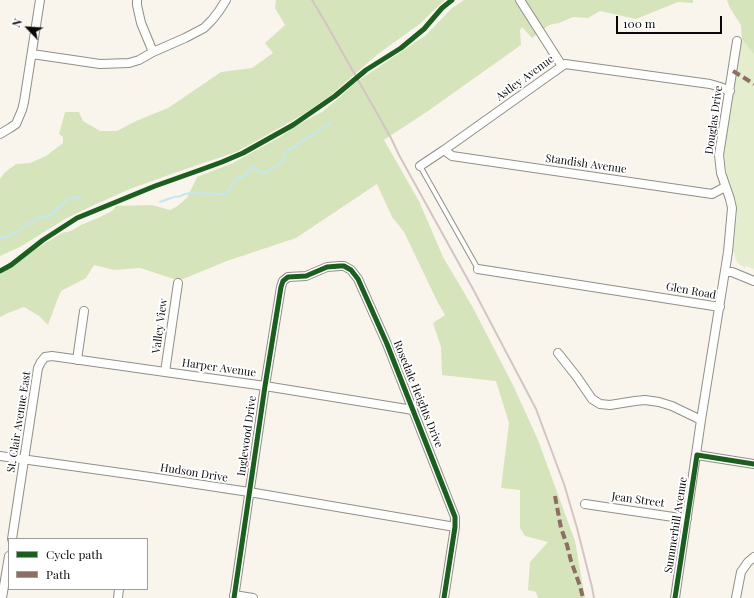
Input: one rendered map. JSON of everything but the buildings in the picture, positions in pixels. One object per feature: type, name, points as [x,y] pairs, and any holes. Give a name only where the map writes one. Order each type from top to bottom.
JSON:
[{"type":"street","points":[[0,134],[16,124],[22,110],[40,0]]},
{"type":"street","points":[[137,0],[140,23],[153,52]]},
{"type":"street","points":[[32,54],[100,64],[129,63],[139,60],[204,28],[216,16],[226,0]]},
{"type":"street","points":[[520,0],[562,66]]},
{"type":"street","name":"Douglas Drive","points":[[720,307],[726,272],[732,203],[721,173],[719,155],[737,41]]},
{"type":"street","name":"Astley Avenue","points":[[420,166],[565,64],[710,84],[730,91]]},
{"type":"street","name":"Standish Avenue","points":[[444,150],[452,156],[712,194],[725,187]]},
{"type":"street","name":"Rosedale Heights Drive","points":[[285,278],[290,276],[306,276],[321,269],[333,266],[344,266],[351,270],[358,279],[388,344],[451,505],[455,528],[444,598]]},
{"type":"street","name":"Glen Road","points":[[478,269],[720,307],[701,420],[697,455]]},
{"type":"street","points":[[726,272],[732,272],[754,281]]},
{"type":"street","name":"Inglewood Drive","points":[[234,597],[265,386],[281,287],[285,278]]},
{"type":"street","name":"Valley View","points":[[165,372],[178,283]]},
{"type":"street","points":[[77,360],[84,311]]},
{"type":"street","points":[[558,353],[592,398],[600,404],[610,405],[635,400],[659,402],[672,406],[701,420]]},
{"type":"street","name":"Harper Avenue","points":[[44,357],[52,356],[265,386],[413,410]]},
{"type":"street","name":"St. Clair Avenue East","points":[[12,538],[38,368],[44,357]]},
{"type":"street","points":[[697,455],[754,464]]},
{"type":"street","name":"Summerhill Avenue","points":[[675,598],[697,455]]},
{"type":"street","name":"Hudson Drive","points":[[0,456],[249,492],[455,528]]},
{"type":"street","name":"Jean Street","points":[[585,504],[687,519]]},
{"type":"street","points":[[736,598],[741,572],[744,566],[754,557]]},
{"type":"street","points":[[2,598],[8,562]]},
{"type":"street","points":[[234,597],[253,598]]},
{"type":"lane","points":[[420,166],[478,269]]},
{"type":"green space","points":[[276,0],[445,0],[421,23],[378,54],[331,95],[302,115],[236,152],[130,189],[94,205],[65,219],[20,247],[0,256],[0,179],[4,173],[16,164],[30,163],[46,156],[63,143],[63,137],[59,134],[65,112],[79,112],[83,121],[100,131],[117,131],[136,121],[168,108],[221,72],[252,68],[273,53],[265,43],[285,25],[275,8]]},
{"type":"green space","points":[[464,0],[693,0],[693,3],[678,2],[636,19],[600,11],[588,18],[573,17],[559,23],[549,25],[532,38],[522,27],[520,30],[521,45],[428,111],[384,140],[419,201],[443,257],[472,306],[513,385],[538,440],[575,541],[585,598],[538,598],[536,592],[528,590],[530,562],[548,542],[525,536],[520,528],[520,490],[501,488],[509,423],[496,381],[442,375],[441,347],[433,323],[445,315],[404,232],[392,217],[377,184],[296,238],[227,261],[183,279],[174,279],[140,268],[114,270],[94,265],[86,278],[61,291],[48,325],[39,316],[24,307],[0,317],[0,275],[36,249],[62,233],[71,231],[112,211],[116,206],[152,205],[170,210],[176,207],[187,198],[197,177],[233,163],[322,112],[355,83],[426,35],[452,8]]},
{"type":"green space","points":[[727,0],[754,0],[754,269],[746,266],[745,268],[739,264],[733,251],[737,216],[736,201],[727,175],[724,153],[742,39],[741,25],[730,8]]},
{"type":"green space","points":[[727,0],[754,0],[754,54],[742,39],[741,25],[730,8]]},
{"type":"green space","points":[[677,291],[712,296],[715,297],[715,301],[677,296]]},
{"type":"waterway","points":[[160,202],[191,193],[223,194],[227,192],[238,178],[244,176],[252,168],[254,167],[260,172],[264,173],[276,167],[282,162],[288,150],[295,147],[332,122]]},
{"type":"waterway","points":[[0,238],[10,236],[38,218],[51,215],[68,199],[77,197],[81,199]]},
{"type":"railway","points":[[312,0],[391,138],[536,409],[564,484],[577,528],[594,598]]},
{"type":"marked path","points":[[733,71],[754,84]]},
{"type":"marked path","points":[[555,496],[561,528],[583,598]]},
{"type":"cycle path","points":[[0,271],[11,265],[43,240],[77,218],[155,186],[243,153],[293,125],[335,96],[366,70],[401,48],[424,29],[442,8],[452,0]]},
{"type":"cycle path","points":[[234,598],[281,287],[283,281],[288,277],[306,276],[327,267],[340,266],[344,266],[351,270],[358,279],[387,344],[455,517],[455,527],[444,598]]},
{"type":"cycle path","points":[[675,598],[697,455],[754,464]]}]
